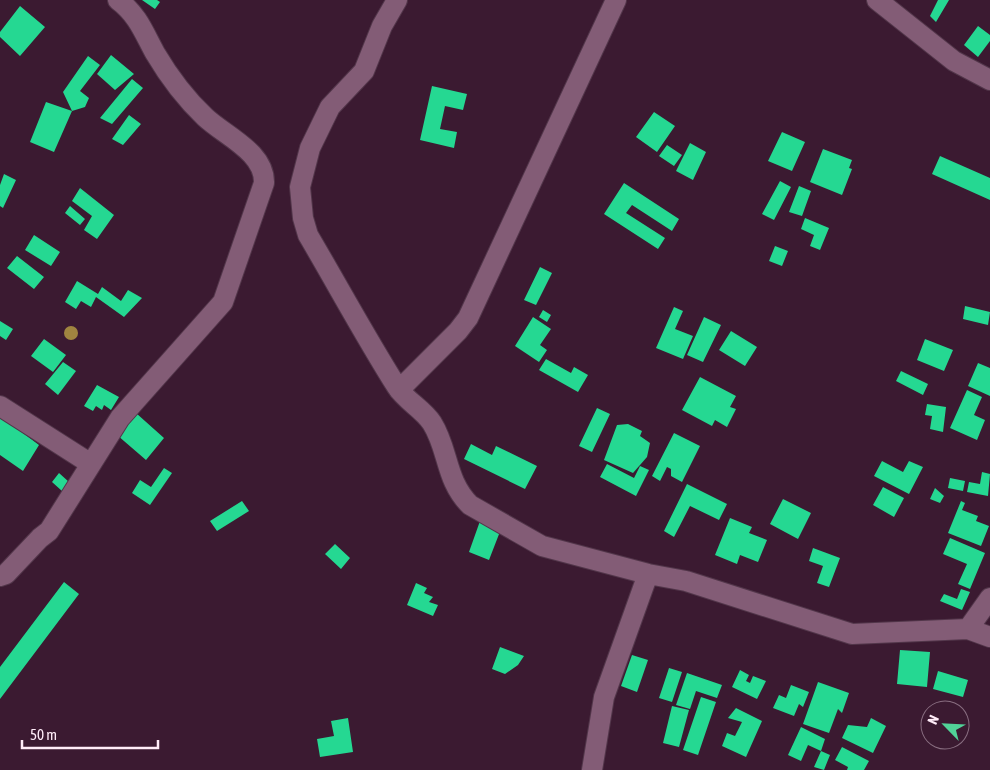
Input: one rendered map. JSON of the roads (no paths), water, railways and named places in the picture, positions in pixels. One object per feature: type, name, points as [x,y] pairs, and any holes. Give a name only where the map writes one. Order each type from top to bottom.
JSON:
[{"type":"street","points":[[0,576],[6,574],[49,531],[120,418],[223,302],[264,183],[264,175],[260,163],[204,116],[158,56],[141,23],[118,0]]},
{"type":"street","points":[[397,0],[382,26],[364,71],[323,118],[308,155],[300,187],[303,218],[308,235],[399,390],[431,420],[438,434],[453,482],[470,505],[542,546],[648,574],[686,581],[858,635],[968,629],[990,637]]},
{"type":"street","points":[[399,390],[458,331],[468,318],[616,0]]},
{"type":"street","points":[[877,0],[954,61],[990,80]]},
{"type":"street","points":[[0,406],[91,464]]},
{"type":"street","points":[[592,770],[604,697],[648,574]]},
{"type":"street","points":[[968,629],[990,598]]}]
